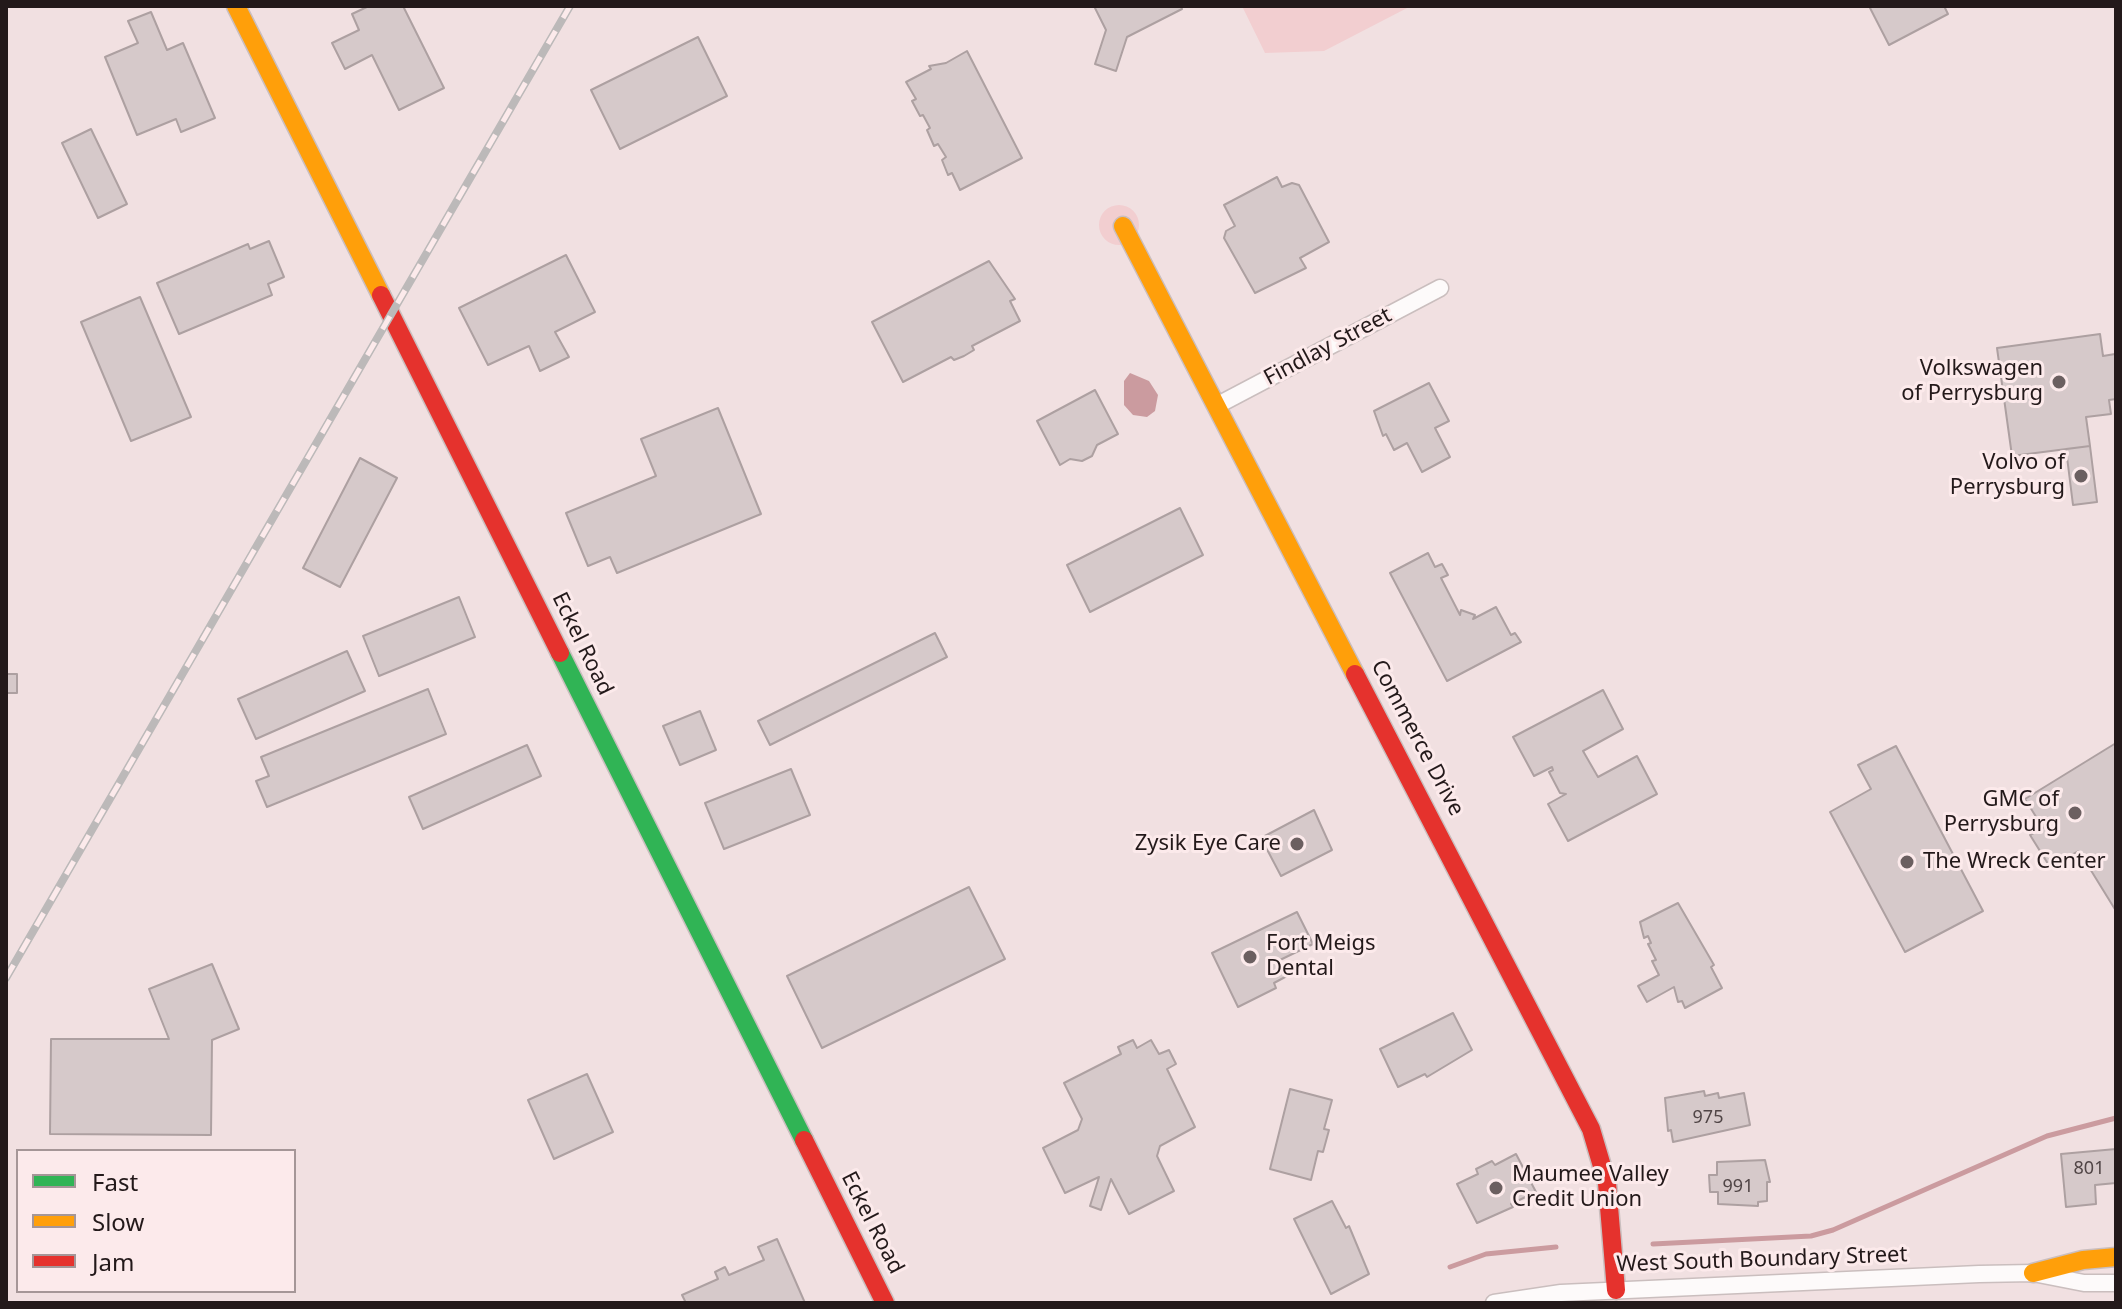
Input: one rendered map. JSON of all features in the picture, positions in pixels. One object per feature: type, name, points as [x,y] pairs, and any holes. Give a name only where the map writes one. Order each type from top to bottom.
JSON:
[{"type":"street","name":"Eckel Road","points":[[236,6],[885,1303]]},
{"type":"street","name":"Commerce Drive","points":[[1123,226],[1591,1129],[1607,1183],[1616,1290]]},
{"type":"street","name":"Findlay Street","points":[[1216,406],[1440,288]]},
{"type":"street","name":"West South Boundary Street","points":[[1494,1303],[1616,1290],[2033,1273],[2083,1260],[2116,1257]]},
{"type":"street","name":"West South Boundary Street","points":[[2033,1273],[2084,1283],[2116,1283]]},
{"type":"shaded area","points":[[1242,6],[1411,6],[1324,51],[1265,53]]},
{"type":"shaded area","points":[[1119,205],[1133,211],[1139,225],[1133,239],[1119,245],[1105,239],[1099,225],[1105,211]]},
{"type":"shaded area","points":[[1130,373],[1149,381],[1158,395],[1155,411],[1147,417],[1133,415],[1124,405],[1124,381]]},
{"type":"building","points":[[369,6],[403,6],[444,88],[399,110],[372,55],[345,69],[332,43],[359,30],[352,14]]},
{"type":"building","points":[[1094,6],[1181,6],[1182,9],[1127,37],[1116,71],[1095,64],[1106,30]]},
{"type":"building","points":[[1869,6],[1944,6],[1948,14],[1889,45]]},
{"type":"building","points":[[151,12],[167,50],[183,43],[215,118],[181,132],[176,119],[137,135],[105,57],[138,43],[128,21]]},
{"type":"building","points":[[698,37],[727,96],[620,149],[591,90]]},
{"type":"building","points":[[967,51],[1022,158],[960,190],[952,173],[948,175],[942,160],[946,157],[938,144],[934,146],[927,130],[930,128],[912,101],[916,99],[906,82],[931,69],[929,66],[946,63]]},
{"type":"building","points":[[91,129],[127,204],[98,218],[62,143]]},
{"type":"building","points":[[1277,177],[1282,187],[1292,183],[1299,185],[1329,242],[1300,258],[1306,268],[1255,293],[1224,238],[1226,231],[1235,226],[1224,205]]},
{"type":"building","points":[[269,241],[284,277],[268,284],[272,295],[179,334],[157,283],[248,244],[250,249]]},
{"type":"building","points":[[566,255],[595,312],[555,332],[569,357],[540,371],[529,346],[488,365],[459,308]]},
{"type":"building","points":[[989,261],[1015,299],[1010,301],[1020,321],[972,346],[974,350],[964,356],[954,360],[951,357],[903,382],[872,322]]},
{"type":"building","points":[[140,297],[191,417],[131,441],[81,322]]},
{"type":"building","name":"Volkswagen of Perrysburg","points":[[2100,334],[2103,356],[2115,354],[2116,399],[2109,400],[2111,414],[2086,417],[2090,446],[2012,456],[1997,348]]},
{"type":"building","points":[[1429,383],[1449,421],[1435,428],[1450,457],[1422,472],[1407,443],[1394,450],[1386,434],[1383,436],[1374,411]]},
{"type":"building","points":[[1095,390],[1118,434],[1097,445],[1092,456],[1082,461],[1070,459],[1060,465],[1037,421]]},
{"type":"building","points":[[718,408],[761,514],[617,573],[610,557],[588,566],[566,513],[656,476],[641,439]]},
{"type":"building","name":"Volvo of Perrysburg","points":[[2090,446],[2097,502],[2073,505],[2066,449]]},
{"type":"building","points":[[360,458],[397,478],[340,587],[303,568]]},
{"type":"building","points":[[1180,508],[1203,555],[1090,612],[1067,565]]},
{"type":"building","points":[[1428,553],[1435,567],[1442,564],[1448,575],[1441,578],[1460,615],[1461,610],[1475,615],[1473,619],[1496,607],[1511,635],[1515,633],[1521,642],[1447,681],[1390,573]]},
{"type":"building","points":[[459,597],[475,637],[379,676],[363,636]]},
{"type":"building","points":[[935,633],[947,657],[770,745],[758,721]]},
{"type":"building","points":[[347,651],[365,691],[256,739],[238,699]]},
{"type":"building","points":[[6,674],[17,674],[17,693],[6,693]]},
{"type":"building","points":[[428,689],[446,734],[267,807],[256,781],[269,776],[261,757]]},
{"type":"building","points":[[1603,690],[1623,729],[1583,751],[1598,777],[1637,756],[1657,794],[1568,841],[1548,804],[1566,794],[1560,793],[1549,772],[1553,770],[1552,767],[1534,776],[1513,737]]},
{"type":"building","points":[[700,711],[716,750],[680,765],[663,726]]},
{"type":"building","name":"GMC of Perrysburg","points":[[2116,743],[2116,911],[2079,851],[2050,867],[2030,835],[2043,828],[2025,799]]},
{"type":"building","points":[[527,745],[541,776],[423,829],[409,797]]},
{"type":"building","name":"The Wreck Center","points":[[1896,746],[1983,911],[1905,952],[1830,812],[1871,789],[1858,765]]},
{"type":"building","points":[[791,769],[810,815],[724,849],[705,803]]},
{"type":"building","name":"Zysik Eye Care","points":[[1314,810],[1332,850],[1281,876],[1261,838]]},
{"type":"building","points":[[969,887],[1005,959],[822,1048],[787,976]]},
{"type":"building","points":[[1678,903],[1714,965],[1711,967],[1722,988],[1685,1008],[1682,1001],[1678,1002],[1674,987],[1647,1002],[1638,986],[1659,975],[1652,961],[1656,960],[1648,944],[1651,943],[1648,936],[1644,938],[1640,922]]},
{"type":"building","name":"Fort Meigs Dental","points":[[1297,912],[1313,944],[1280,960],[1287,976],[1274,983],[1276,988],[1238,1007],[1212,953]]},
{"type":"building","points":[[212,964],[239,1029],[212,1040],[211,1135],[50,1134],[51,1039],[169,1039],[149,989]]},
{"type":"building","points":[[1453,1013],[1472,1050],[1427,1077],[1425,1074],[1398,1087],[1380,1049]]},
{"type":"building","points":[[1133,1040],[1137,1048],[1151,1040],[1159,1054],[1169,1050],[1176,1064],[1167,1069],[1195,1127],[1160,1146],[1157,1156],[1174,1191],[1129,1214],[1111,1179],[1101,1210],[1090,1206],[1099,1177],[1065,1193],[1043,1148],[1078,1130],[1082,1119],[1064,1083],[1121,1054],[1118,1047]]},
{"type":"building","points":[[587,1074],[613,1132],[554,1159],[528,1100]]},
{"type":"building","points":[[1290,1089],[1332,1100],[1324,1129],[1329,1130],[1323,1152],[1318,1151],[1311,1180],[1270,1169]]},
{"type":"building","points":[[1704,1091],[1705,1096],[1718,1093],[1719,1098],[1744,1093],[1750,1125],[1673,1142],[1671,1130],[1668,1131],[1665,1098]]},
{"type":"building","points":[[2116,1149],[2116,1183],[2095,1185],[2096,1204],[2066,1207],[2061,1154]]},
{"type":"building","name":"Maumee Valley Credit Union","points":[[1516,1154],[1536,1192],[1511,1204],[1513,1207],[1477,1223],[1457,1184],[1478,1174],[1476,1169],[1492,1161],[1495,1165]]},
{"type":"building","points":[[1765,1160],[1770,1182],[1767,1182],[1767,1201],[1758,1202],[1758,1206],[1718,1204],[1718,1192],[1710,1192],[1709,1175],[1717,1175],[1717,1162]]},
{"type":"building","points":[[1332,1201],[1346,1228],[1349,1226],[1369,1274],[1331,1294],[1294,1219]]},
{"type":"building","points":[[777,1239],[805,1303],[686,1303],[682,1295],[718,1279],[715,1272],[725,1267],[729,1275],[764,1260],[758,1247]]},
{"type":"waterway","points":[[1653,1244],[1811,1236],[1833,1230],[2047,1136],[2116,1118]]},
{"type":"waterway","points":[[1450,1267],[1486,1254],[1556,1247]]},
{"type":"railway","points":[[6,978],[570,6]]},
{"type":"traffic: fast","points":[[560,653],[804,1140]]},
{"type":"traffic: slow","points":[[236,6],[381,295]]},
{"type":"traffic: slow","points":[[1123,226],[1355,674]]},
{"type":"traffic: slow","points":[[2033,1273],[2083,1260],[2116,1257]]},
{"type":"traffic: jam","points":[[381,295],[560,653]]},
{"type":"traffic: jam","points":[[1355,674],[1591,1129],[1607,1183],[1616,1290]]},
{"type":"traffic: jam","points":[[804,1140],[885,1303]]},
{"type":"place","name":"Volkswagen of Perrysburg","points":[[2059,382]]},
{"type":"place","name":"Volvo of Perrysburg","points":[[2081,476]]},
{"type":"place","name":"GMC of Perrysburg","points":[[2075,813]]},
{"type":"place","name":"Zysik Eye Care","points":[[1297,844]]},
{"type":"place","name":"The Wreck Center","points":[[1907,862]]},
{"type":"place","name":"Fort Meigs Dental","points":[[1250,957]]},
{"type":"place","name":"Maumee Valley Credit Union","points":[[1496,1188]]}]
